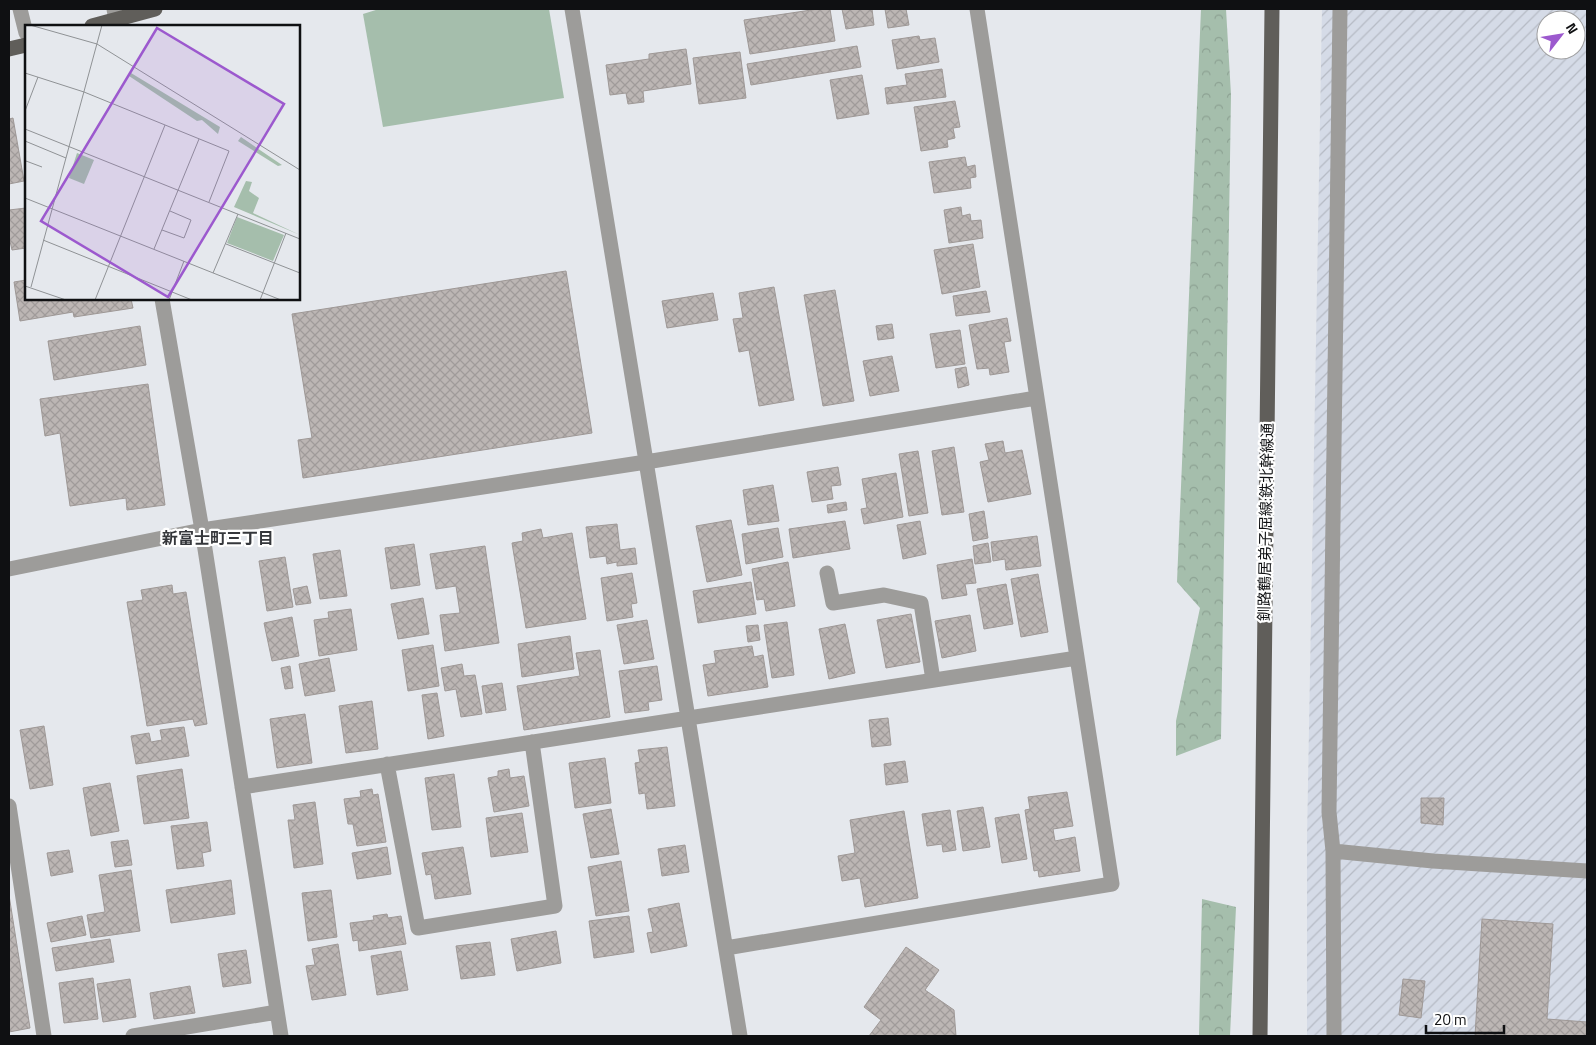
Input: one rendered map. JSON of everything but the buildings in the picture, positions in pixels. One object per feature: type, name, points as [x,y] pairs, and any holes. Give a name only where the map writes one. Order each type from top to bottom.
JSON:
[{"type":"main road","points":[[95,25],[154,9]]},
{"type":"main road","name":"釧路鶴居弟子屈線:鉄北幹線通","points":[[1260,1036],[1272,9]]},
{"type":"main road","points":[[9,49],[25,44]]},
{"type":"street","points":[[20,9],[25,29]]},
{"type":"street","points":[[572,9],[740,1036]]},
{"type":"street","points":[[726,948],[1112,884],[976,9]]},
{"type":"street","points":[[1334,1036],[1333,851],[1328,812],[1340,9]]},
{"type":"street","points":[[162,300],[202,530],[281,1036]]},
{"type":"street","points":[[9,569],[202,530],[646,462],[1036,398]]},
{"type":"street","points":[[827,573],[833,603],[884,595],[921,603],[933,680]]},
{"type":"street","points":[[242,787],[1077,658]]},
{"type":"street","points":[[387,764],[418,928],[555,906],[532,742]]},
{"type":"street","points":[[9,806],[44,1036]]},
{"type":"street","points":[[1333,851],[1433,861],[1587,871]]},
{"type":"street","points":[[133,1036],[277,1012]]},
{"type":"shaded area","points":[[1322,9],[1587,9],[1587,1036],[1307,1036],[1307,839]]},
{"type":"green space","points":[[379,9],[549,9],[564,98],[383,127],[363,14]]},
{"type":"green space","points":[[1201,9],[1226,9],[1231,95],[1221,739],[1176,756],[1176,721],[1200,608],[1177,582]]},
{"type":"green space","points":[[1202,899],[1236,907],[1230,1036],[1199,1036]]},
{"type":"district","name":"新富士町三丁目","points":[[218,538]]}]
